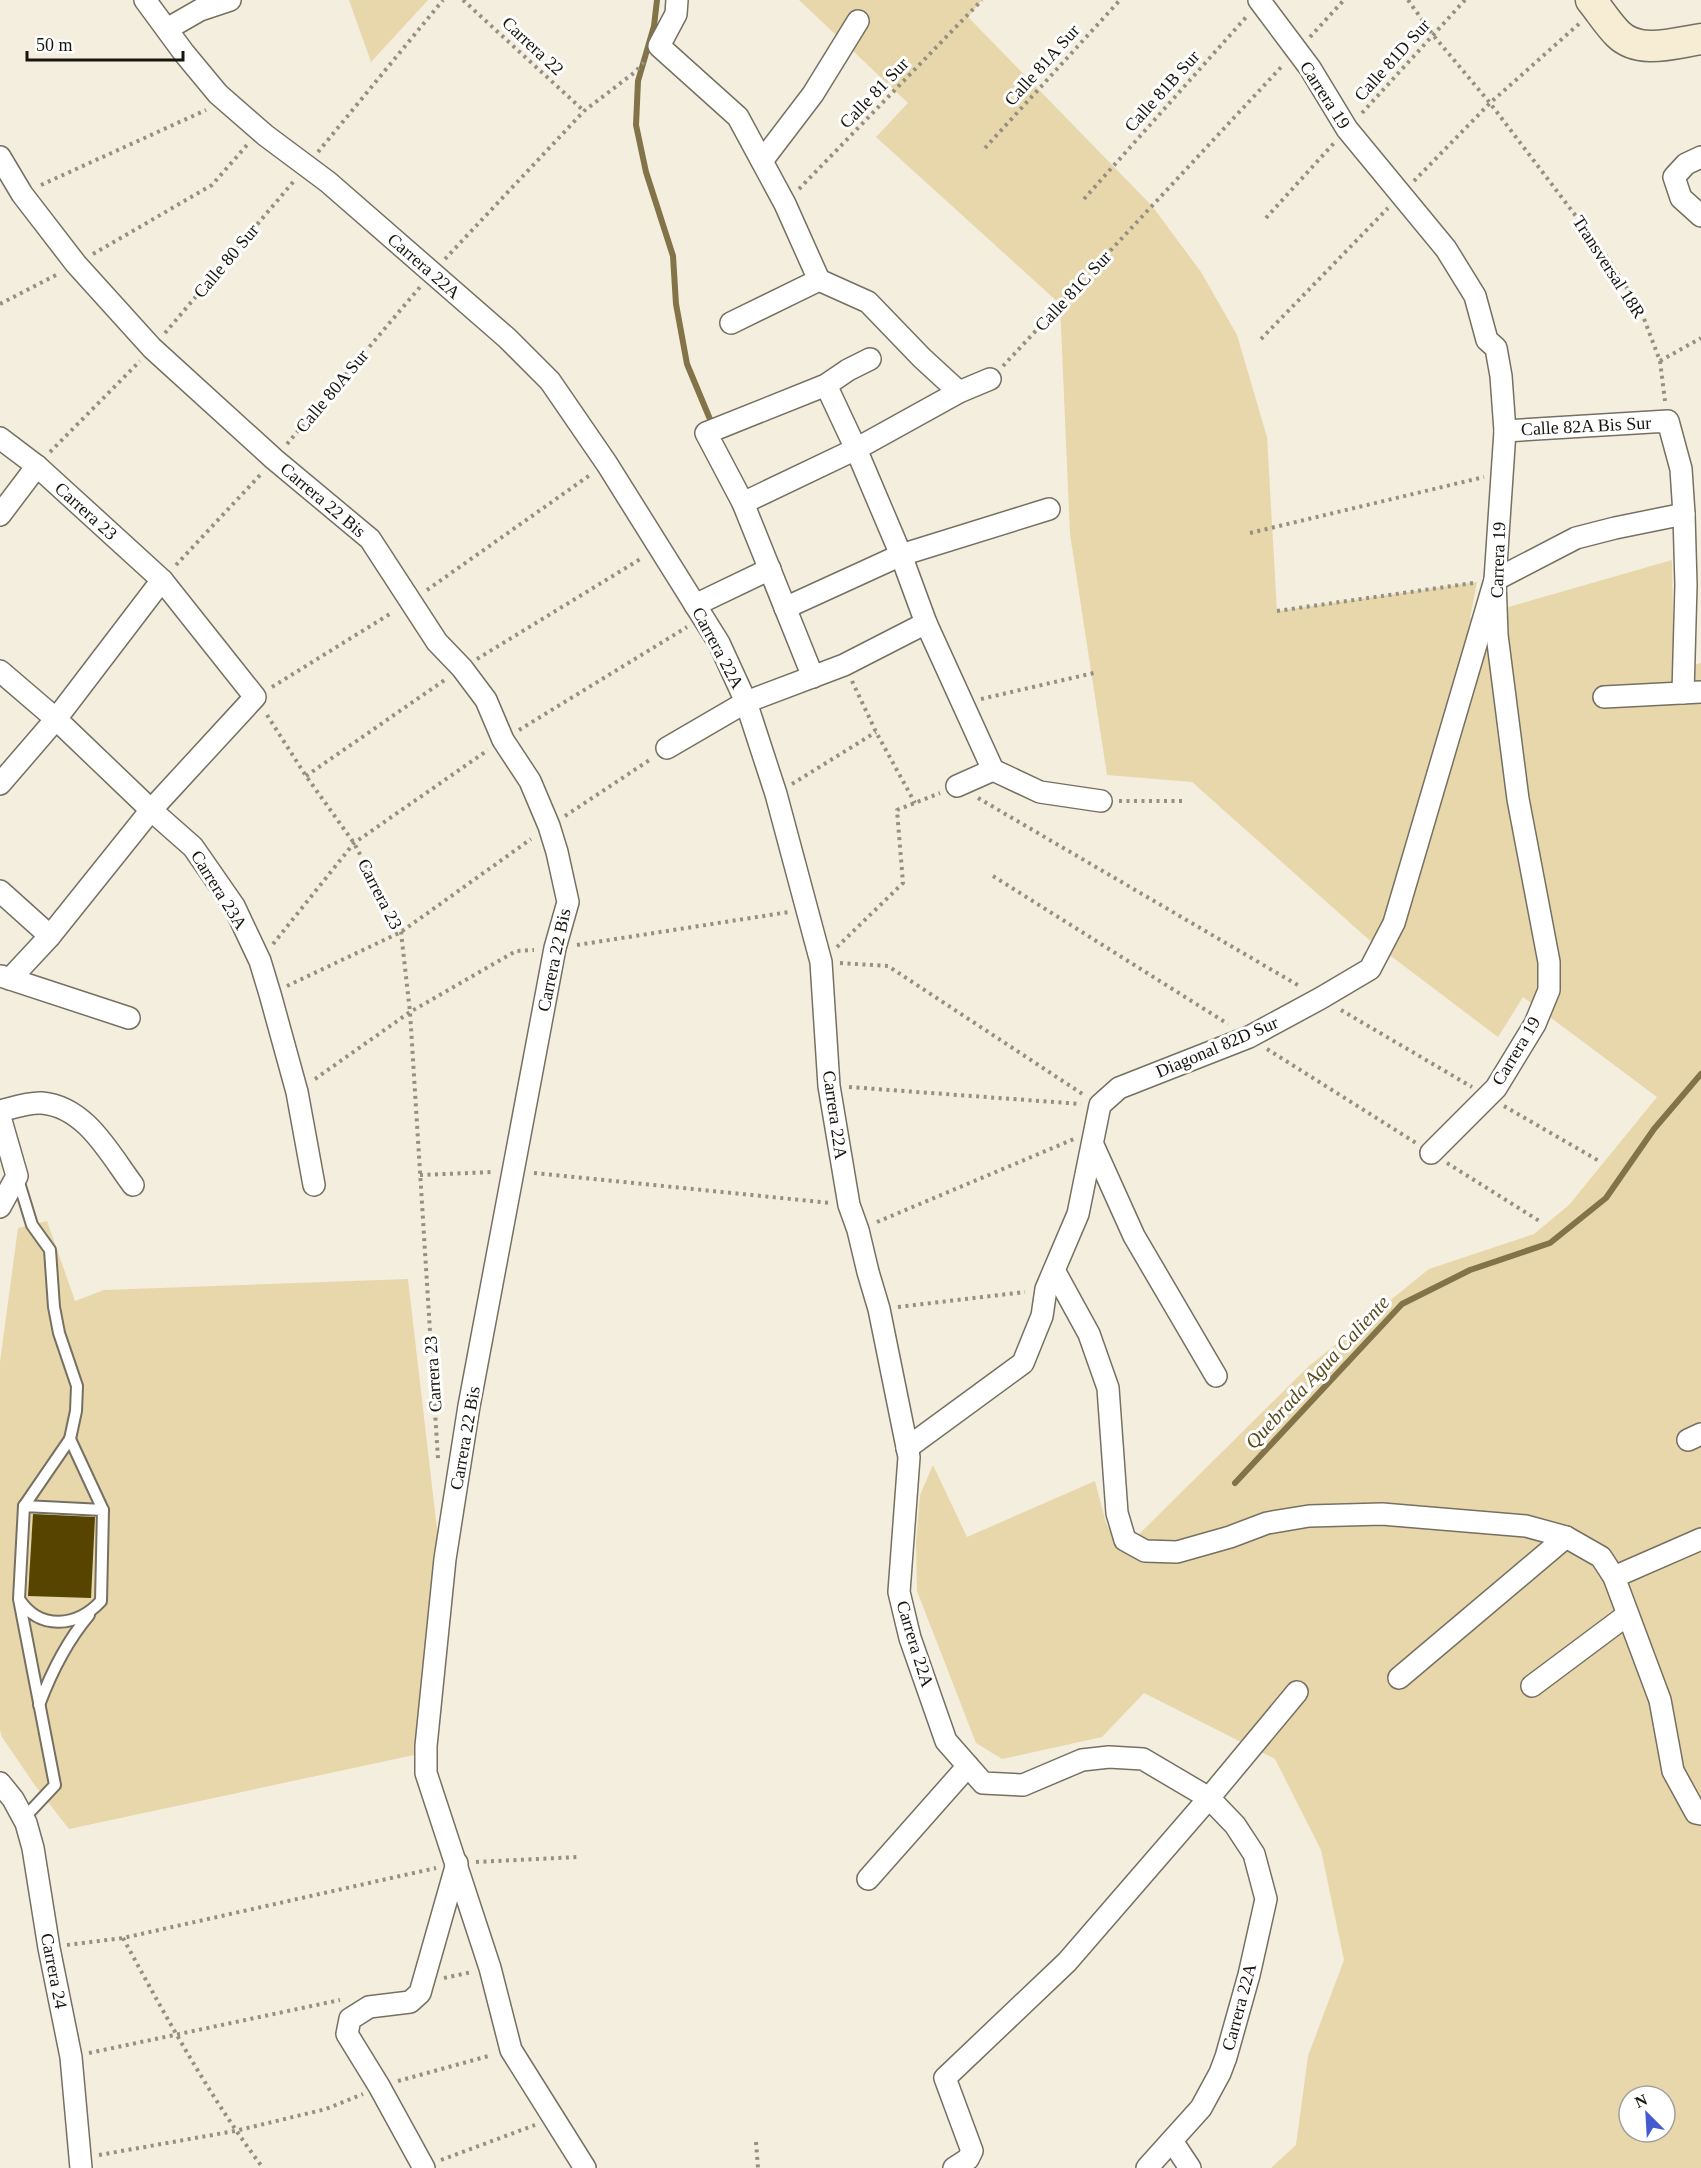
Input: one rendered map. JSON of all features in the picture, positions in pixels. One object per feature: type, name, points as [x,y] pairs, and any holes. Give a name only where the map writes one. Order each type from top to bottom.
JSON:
[{"type":"street","name":"Carrera 22A","points":[[145,0],[184,53],[226,101],[307,165],[432,273],[507,338],[550,381],[607,464],[719,643],[746,702],[776,794],[821,962],[829,1086],[849,1205],[879,1309],[909,1457],[909,1483],[898,1592],[910,1638],[946,1741],[984,1783],[1023,1785],[1082,1760],[1109,1757],[1143,1759],[1209,1798],[1235,1824],[1254,1854],[1266,1899],[1249,1975],[1220,2073],[1201,2108],[1147,2168]]},
{"type":"street","points":[[167,29],[200,10],[230,0]]},
{"type":"street","points":[[677,0],[676,14],[659,46],[738,117],[785,204],[819,280],[868,302],[922,358],[959,392]]},
{"type":"street","points":[[1591,0],[1618,34],[1632,43],[1648,46],[1701,39]]},
{"type":"street","name":"Carrera 19","points":[[1260,1],[1310,68],[1347,129],[1446,249],[1474,297],[1486,340],[1496,348],[1501,376],[1505,431],[1495,580],[1497,635],[1518,800],[1549,962],[1549,990],[1535,1024],[1496,1088],[1431,1153]]},
{"type":"street","points":[[762,161],[813,94],[858,21]]},
{"type":"street","points":[[1701,157],[1686,164],[1674,177],[1681,198],[1701,216]]},
{"type":"street","name":"Carrera 22 Bis","points":[[0,158],[22,194],[76,264],[152,348],[274,459],[370,539],[437,642],[462,668],[486,700],[503,740],[530,781],[549,826],[568,902],[555,948],[494,1283],[469,1406],[445,1559],[426,1746],[426,1773],[490,1968],[511,2050],[585,2168]]},
{"type":"street","points":[[731,323],[819,280]]},
{"type":"street","points":[[813,678],[743,503],[706,433],[826,385],[870,359]]},
{"type":"street","points":[[743,503],[856,449],[959,392],[990,380]]},
{"type":"street","points":[[826,385],[901,555],[926,623],[993,770],[1040,792],[1101,801]]},
{"type":"street","points":[[1604,697],[1692,693],[1693,582],[1681,470],[1668,421]]},
{"type":"street","name":"Calle 82A Bis Sur","points":[[1505,431],[1668,421]]},
{"type":"street","name":"Carrera 23","points":[[0,438],[37,466],[162,580],[255,696]]},
{"type":"street","points":[[0,515],[37,466]]},
{"type":"street","points":[[785,608],[901,555],[1049,509]]},
{"type":"street","points":[[1495,580],[1576,538],[1684,514]]},
{"type":"street","points":[[699,611],[770,569]]},
{"type":"street","points":[[0,784],[56,719],[162,580]]},
{"type":"street","name":"Diagonal 82D Sur","points":[[1100,1105],[1119,1088],[1249,1037],[1370,969],[1394,923],[1495,580]]},
{"type":"street","points":[[666,748],[746,702],[844,665],[926,623]]},
{"type":"street","name":"Carrera 23A","points":[[0,671],[56,719],[193,847],[234,906],[260,961],[270,994],[297,1092],[314,1185]]},
{"type":"street","points":[[129,1018],[5,977],[50,936],[152,810],[255,696]]},
{"type":"street","points":[[957,786],[993,770]]},
{"type":"street","points":[[0,891],[50,936]]},
{"type":"street","points":[[0,1111],[41,1102],[70,1111],[88,1125],[133,1185]]},
{"type":"street","points":[[907,1448],[1023,1363],[1042,1316],[1051,1280],[1078,1214],[1100,1105]]},
{"type":"street","points":[[0,1117],[17,1176],[0,1207]]},
{"type":"street","points":[[1094,1137],[1134,1236],[1216,1376]]},
{"type":"street","points":[[1051,1280],[1089,1334],[1107,1388],[1117,1513],[1125,1540],[1145,1551],[1177,1552],[1230,1537],[1267,1522],[1309,1516],[1382,1514],[1526,1526],[1566,1537],[1601,1557],[1614,1577],[1660,1700],[1673,1771],[1696,1813],[1701,1814]]},
{"type":"street","points":[[1399,1678],[1566,1537]]},
{"type":"street","points":[[1614,1577],[1701,1539]]},
{"type":"street","points":[[1532,1686],[1627,1615]]},
{"type":"street","points":[[954,2168],[968,2159],[972,2151],[945,2078],[1067,1962],[1297,1692]]},
{"type":"street","points":[[868,1879],[968,1766]]},
{"type":"street","name":"Carrera 24","points":[[0,1783],[24,1818],[33,1848],[49,1948],[71,2057],[81,2163]]},
{"type":"street","points":[[424,2168],[379,2086],[347,2034],[350,2019],[369,2007],[410,2002],[420,1993],[457,1863]]},
{"type":"street","points":[[1172,2141],[1190,2168]]},
{"type":"lane","points":[[17,1176],[32,1225],[50,1250],[54,1307],[59,1333],[77,1386],[76,1411],[70,1439],[24,1506],[19,1599],[55,1785],[24,1818]]},
{"type":"lane","points":[[39,1705],[50,1677],[65,1650],[81,1624],[101,1601],[103,1510],[70,1439]]},
{"type":"lane","points":[[24,1506],[103,1510]]},
{"type":"lane","points":[[19,1599],[24,1608],[35,1615],[58,1622],[83,1617],[101,1601]]},
{"type":"path","name":"Calle 80 Sur","points":[[37,466],[152,348],[443,0]]},
{"type":"path","name":"Carrera 22","points":[[464,0],[584,111]]},
{"type":"path","name":"Calle 81 Sur","points":[[785,204],[982,0]]},
{"type":"path","name":"Calle 81A Sur","points":[[985,148],[1120,0]]},
{"type":"path","name":"Calle 81C Sur","points":[[990,380],[1344,0]]},
{"type":"path","name":"Transversal 18R","points":[[1408,0],[1604,253],[1640,308],[1660,361],[1668,421]]},
{"type":"path","name":"Calle 81D Sur","points":[[1266,218],[1465,0]]},
{"type":"path","name":"Calle 81B Sur","points":[[1084,199],[1260,1]]},
{"type":"path","name":"Calle 80A Sur","points":[[162,580],[274,459],[432,273],[584,111],[636,72]]},
{"type":"path","points":[[22,194],[226,101]]},
{"type":"path","points":[[0,304],[76,264],[212,185],[260,130]]},
{"type":"path","points":[[1660,361],[1701,338]]},
{"type":"path","points":[[255,696],[410,602],[607,464]]},
{"type":"path","points":[[1250,533],[1502,472]]},
{"type":"path","points":[[1277,611],[1495,580]]},
{"type":"path","points":[[260,961],[354,843],[503,740],[699,611]]},
{"type":"path","points":[[844,665],[876,732],[915,802]]},
{"type":"path","points":[[962,704],[1098,672]]},
{"type":"path","name":"Carrera 23","points":[[255,696],[306,776],[354,843],[401,932],[410,1012],[439,1466]]},
{"type":"path","points":[[776,794],[876,732]]},
{"type":"path","points":[[270,994],[401,932],[549,826],[666,748]]},
{"type":"path","points":[[821,962],[903,883],[897,810],[957,786],[1599,1161]]},
{"type":"path","points":[[1101,801],[1185,801]]},
{"type":"path","points":[[821,962],[888,966],[1100,1105]]},
{"type":"path","points":[[829,1086],[1100,1105]]},
{"type":"path","points":[[858,1230],[1094,1137]]},
{"type":"path","points":[[420,1175],[513,1171],[849,1205]]},
{"type":"path","points":[[879,1309],[1051,1280]]},
{"type":"path","points":[[49,1948],[123,1938],[457,1863],[577,1857]]},
{"type":"path","points":[[123,1938],[176,2035],[235,2131],[263,2168]]},
{"type":"path","points":[[424,1982],[490,1968]]},
{"type":"path","points":[[71,2057],[345,1999]]},
{"type":"path","points":[[81,2163],[235,2131],[326,2109],[379,2086],[511,2050]]},
{"type":"path","points":[[424,2168],[554,2118]]},
{"type":"path","points":[[756,2142],[758,2168]]},
{"type":"shaded area","points":[[349,0],[428,0],[371,62]]},
{"type":"shaded area","points":[[799,0],[982,0],[968,17],[1152,206],[1201,272],[1237,335],[1267,437],[1277,611],[1477,582],[1470,618],[1672,560],[1674,670],[1701,663],[1701,2168],[1271,2168],[1296,2145],[1308,2056],[1344,1960],[1321,1850],[1275,1759],[1144,1693],[1102,1737],[1002,1759],[976,1743],[917,1591],[916,1543],[920,1495],[933,1465],[967,1537],[1095,1481],[1106,1523],[1121,1552],[1309,1366],[1429,1269],[1534,1234],[1569,1205],[1657,1097],[1523,997],[1498,1037],[1367,938],[1192,782],[1107,775],[1070,534],[1060,304],[876,137],[908,103]]},
{"type":"shaded area","points":[[47,1221],[75,1301],[104,1290],[408,1279],[440,1555],[414,1755],[69,1829],[34,1784],[2,1737],[0,1730],[0,1362],[18,1228]]},
{"type":"building","points":[[33,1514],[95,1517],[91,1598],[28,1596]]},
{"type":"waterway","points":[[657,0],[654,26],[638,81],[636,125],[646,172],[673,256],[676,304],[687,364],[712,424]]},
{"type":"waterway","name":"Quebrada Agua Caliente","points":[[1235,1483],[1402,1304],[1470,1270],[1550,1243],[1606,1198],[1654,1129],[1701,1074]]}]
